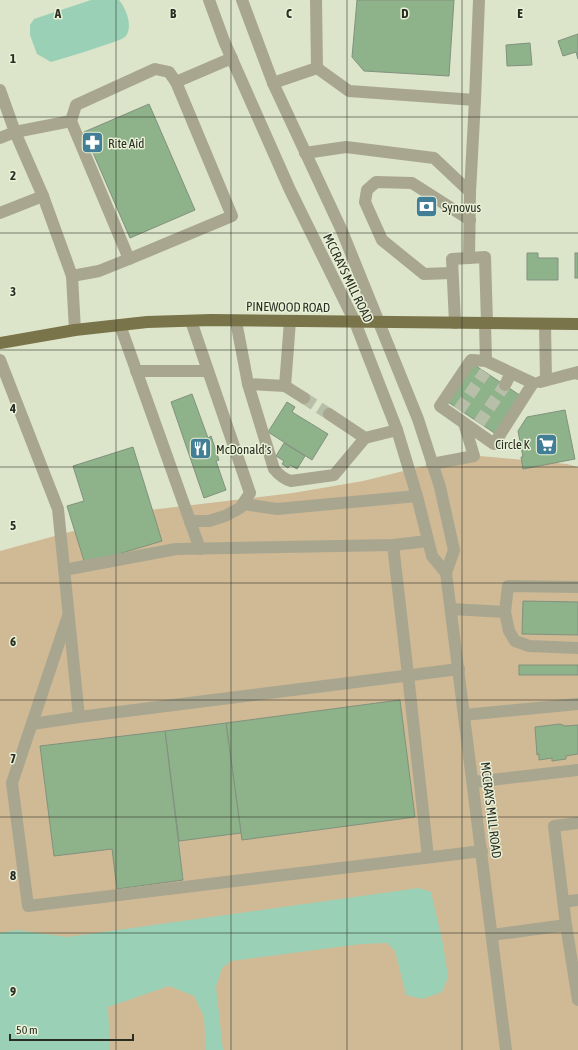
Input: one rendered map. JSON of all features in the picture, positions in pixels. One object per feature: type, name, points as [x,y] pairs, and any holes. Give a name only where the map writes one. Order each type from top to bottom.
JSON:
[{"type":"main road","name":"PINEWOOD ROAD","points":[[0,343],[75,330],[147,322],[377,321],[578,324]]},
{"type":"street","name":"MCCRAYS MILL ROAD","points":[[209,0],[232,58],[290,190],[355,322],[397,430],[417,496],[432,556],[446,573]]},
{"type":"street","name":"MCCRAYS MILL ROAD","points":[[242,0],[273,83],[342,232],[418,419],[440,487],[454,550],[446,573],[506,1050]]},
{"type":"street","points":[[316,0],[317,68]]},
{"type":"street","points":[[469,258],[470,192],[479,0]]},
{"type":"street","points":[[176,82],[232,58]]},
{"type":"street","points":[[273,83],[317,68]]},
{"type":"street","points":[[317,68],[349,91],[475,100]]},
{"type":"street","points":[[72,276],[99,271],[129,259],[232,216],[176,82],[169,72],[155,70],[76,105],[71,121],[129,259]]},
{"type":"street","points":[[0,90],[15,132],[43,196],[72,276],[75,330]]},
{"type":"street","points":[[0,138],[15,132],[71,121]]},
{"type":"street","points":[[305,153],[346,147],[434,158],[470,192]]},
{"type":"street","points":[[452,273],[424,274],[382,240],[365,202],[367,190],[376,182],[412,183],[470,220]]},
{"type":"street","points":[[0,213],[43,196]]},
{"type":"street","points":[[455,323],[452,259],[485,257],[487,365]]},
{"type":"street","points":[[190,522],[209,521],[225,516],[240,508],[250,493],[191,321]]},
{"type":"street","points":[[236,321],[248,384],[274,469],[278,474],[291,481],[334,475],[365,438],[397,430]]},
{"type":"street","points":[[286,386],[290,322]]},
{"type":"street","points":[[545,324],[546,380]]},
{"type":"street","points":[[120,325],[200,549]]},
{"type":"street","points":[[0,360],[58,509],[79,717]]},
{"type":"street","points":[[533,384],[511,373],[471,360],[440,406],[477,427],[494,444],[533,384],[578,372],[578,374]]},
{"type":"street","points":[[136,371],[208,371]]},
{"type":"street","points":[[505,385],[511,373]]},
{"type":"street","points":[[248,384],[286,386],[304,398]]},
{"type":"street","points":[[329,414],[365,438]]},
{"type":"street","points":[[432,464],[474,456],[459,416]]},
{"type":"street","points":[[243,504],[277,509],[417,496]]},
{"type":"street","points":[[64,570],[176,549],[393,545],[428,541]]},
{"type":"street","points":[[393,545],[428,857]]},
{"type":"street","points":[[578,587],[508,586],[505,612],[509,631],[515,641],[529,646],[578,648]]},
{"type":"street","points":[[451,609],[505,612]]},
{"type":"street","points":[[68,616],[12,783],[28,906],[482,851]]},
{"type":"street","points":[[32,724],[459,669]]},
{"type":"street","points":[[464,715],[578,704]]},
{"type":"street","points":[[473,782],[578,770]]},
{"type":"street","points":[[578,823],[554,826],[566,925],[574,941],[578,1000]]},
{"type":"street","points":[[564,902],[578,900]]},
{"type":"street","points":[[492,935],[566,925]]},
{"type":"shaded area","points":[[91,0],[119,0],[124,8],[129,23],[128,33],[125,37],[104,46],[51,62],[37,54],[30,35],[30,25],[34,19]]},
{"type":"shaded area","points":[[469,455],[567,464],[578,467],[578,1050],[0,1050],[0,551],[150,510],[293,493],[363,481]]},
{"type":"shaded area","points":[[419,888],[431,892],[443,944],[448,977],[442,992],[422,999],[406,995],[395,951],[387,943],[361,944],[231,961],[222,968],[216,987],[223,1050],[206,1050],[204,1017],[194,996],[169,986],[108,1007],[110,1050],[0,1050],[0,933],[17,930],[67,937]]},
{"type":"building","points":[[357,0],[454,0],[449,76],[364,71],[352,57]]},
{"type":"building","points":[[578,34],[578,59],[576,52],[563,56],[558,41]]},
{"type":"building","points":[[530,43],[532,65],[507,66],[506,45]]},
{"type":"building","name":"Rite Aid","points":[[149,104],[195,210],[130,238],[84,132]]},
{"type":"building","points":[[527,253],[538,253],[538,258],[558,258],[558,280],[527,280]]},
{"type":"building","points":[[575,253],[578,253],[578,278],[575,278]]},
{"type":"building","points":[[473,364],[521,396],[496,434],[448,402]]},
{"type":"building","name":"McDonald's","points":[[192,394],[208,438],[211,436],[219,460],[216,461],[226,490],[204,498],[171,402]]},
{"type":"building","points":[[287,402],[295,407],[292,412],[328,434],[312,460],[268,432]]},
{"type":"building","name":"Circle K","points":[[565,410],[575,459],[523,469],[521,457],[523,457],[518,431],[527,417]]},
{"type":"building","points":[[284,443],[305,456],[297,469],[290,465],[288,468],[282,464],[284,461],[276,456]]},
{"type":"building","points":[[133,447],[162,541],[85,564],[67,506],[84,501],[73,466]]},
{"type":"building","points":[[523,601],[578,602],[578,635],[522,634]]},
{"type":"building","points":[[519,665],[578,665],[578,675],[519,675]]},
{"type":"building","points":[[400,700],[415,817],[242,840],[226,723]]},
{"type":"building","points":[[226,723],[241,833],[179,841],[165,731]]},
{"type":"building","points":[[560,724],[565,726],[578,725],[578,754],[566,756],[566,759],[552,761],[552,758],[539,760],[539,754],[537,755],[535,727]]},
{"type":"building","points":[[165,731],[183,880],[117,889],[112,849],[54,856],[40,746]]},
{"type":"tunnel","points":[[459,410],[485,372]]},
{"type":"tunnel","points":[[479,423],[505,385]]},
{"type":"tunnel","points":[[304,398],[329,414]]},
{"type":"place","name":"Rite Aid","points":[[92,143]]},
{"type":"place","name":"Synovus","points":[[426,207]]},
{"type":"place","name":"Circle K","points":[[546,444]]},
{"type":"place","name":"McDonald's","points":[[201,449]]}]
